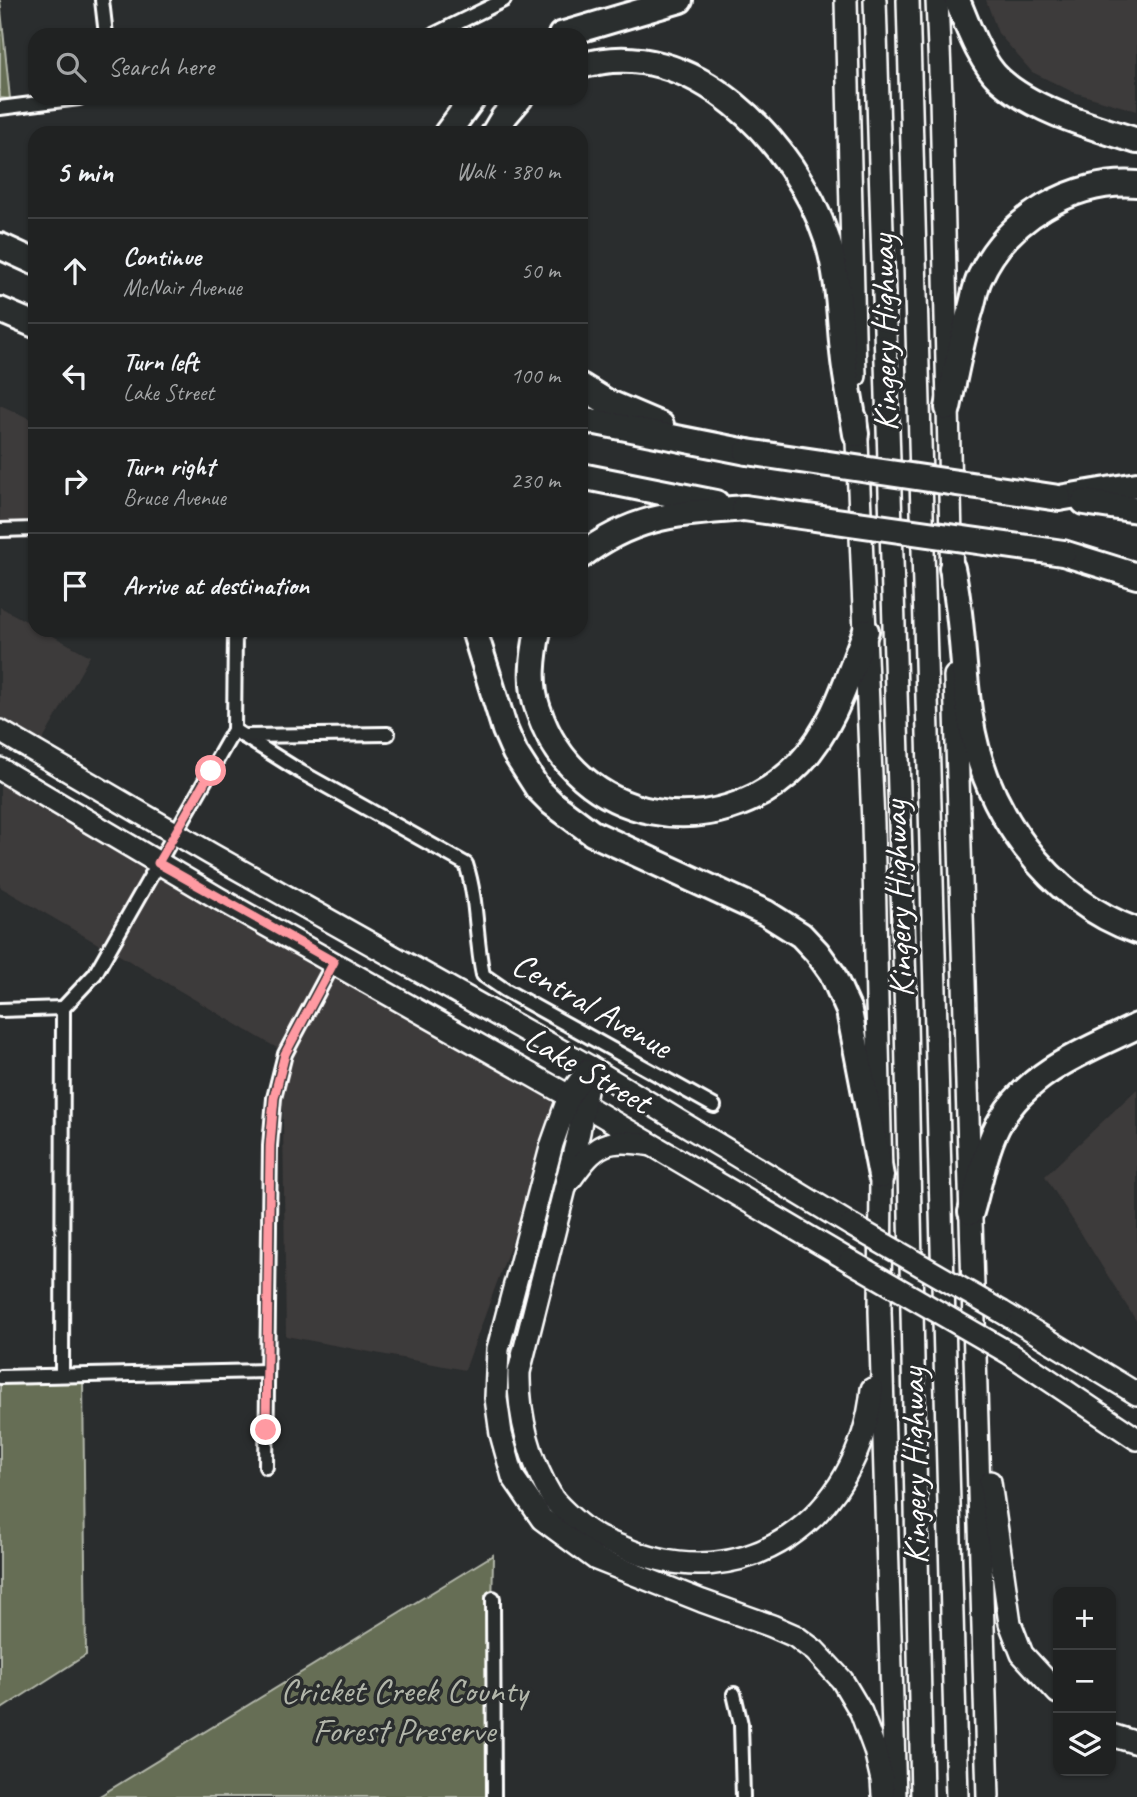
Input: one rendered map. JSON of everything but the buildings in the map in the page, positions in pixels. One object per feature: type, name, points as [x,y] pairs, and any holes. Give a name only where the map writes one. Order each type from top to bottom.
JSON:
[{"type":"highway","points":[[585,28],[680,0]]},
{"type":"highway","points":[[957,0],[975,44],[999,80],[1033,103],[1137,141]]},
{"type":"highway","points":[[588,65],[619,60],[652,64],[704,83],[731,101],[764,131],[779,150],[802,182],[827,238],[836,272],[844,362],[856,434]]},
{"type":"highway","points":[[452,126],[468,105]]},
{"type":"highway","points":[[498,126],[514,105]]},
{"type":"highway","points":[[948,408],[963,334],[979,278],[1008,237],[1035,214],[1064,197],[1105,184],[1137,184]]},
{"type":"highway","points":[[0,246],[28,259]]},
{"type":"highway","points":[[0,310],[28,322]]},
{"type":"highway","points":[[588,390],[607,402],[706,446]]},
{"type":"highway","points":[[588,421],[706,446],[1137,510]]},
{"type":"highway","points":[[588,477],[744,508],[1137,562]]},
{"type":"highway","points":[[1059,498],[1137,485]]},
{"type":"highway","points":[[588,551],[624,528],[645,521],[674,515],[744,508]]},
{"type":"highway","points":[[1063,553],[1137,576]]},
{"type":"highway","points":[[952,568],[959,603],[975,745],[994,798],[1019,837],[1061,886],[1109,919],[1137,931]]},
{"type":"highway","points":[[537,637],[533,681],[537,707],[557,749],[595,788],[615,799],[664,815],[688,816],[712,813],[757,796],[799,764],[817,741],[834,709],[866,631]]},
{"type":"highway","points":[[476,637],[505,730],[515,753],[538,789],[552,803],[592,833],[783,922],[801,935],[824,962],[832,973],[849,1011],[856,1037],[881,1176]]},
{"type":"highway","points":[[971,1212],[1000,1121],[1014,1101],[1030,1084],[1054,1067],[1137,1026]]},
{"type":"main road","points":[[846,0],[856,434],[873,823],[881,1176],[880,1311],[895,1797]]},
{"type":"main road","points":[[875,0],[905,1006],[922,1797]]},
{"type":"main road","name":"Kingery Highway","points":[[908,0],[957,1797]]},
{"type":"main road","points":[[937,0],[988,1797]]},
{"type":"main road","name":"Lake Street","points":[[0,731],[590,1067],[1137,1394]]},
{"type":"main road","name":"Lake Street","points":[[0,769],[158,863],[576,1100],[1009,1353],[1137,1439]]},
{"type":"main road","points":[[590,1067],[552,1144],[498,1349],[496,1398],[501,1434],[513,1476],[542,1519],[596,1559],[772,1626],[795,1636],[816,1651],[842,1679],[861,1712],[875,1750],[883,1797]]},
{"type":"main road","points":[[576,1100],[565,1187],[525,1343],[519,1372],[519,1394],[530,1451],[554,1500],[593,1534],[657,1560],[697,1564],[750,1555],[779,1542],[805,1525],[823,1508],[845,1478],[864,1437],[880,1311]]},
{"type":"main road","points":[[565,1187],[583,1161],[601,1145],[614,1141],[652,1145]]},
{"type":"main road","points":[[976,1376],[1010,1623],[1022,1654],[1053,1688]]},
{"type":"main road","points":[[1116,1737],[1137,1743]]},
{"type":"street","points":[[102,0],[105,28]]},
{"type":"street","points":[[447,28],[504,0]]},
{"type":"street","points":[[0,108],[28,104]]},
{"type":"street","points":[[0,530],[28,529]]},
{"type":"street","points":[[62,1374],[63,1008],[95,974],[175,833],[238,733],[235,637]]},
{"type":"street","points":[[238,733],[388,734]]},
{"type":"street","name":"Central Avenue","points":[[238,733],[301,772],[466,864],[474,889],[478,951],[483,975],[714,1106]]},
{"type":"street","points":[[265,1467],[270,1146],[274,1098],[285,1054],[334,962]]},
{"type":"street","points":[[0,1010],[63,1008]]},
{"type":"street","points":[[0,1377],[267,1371]]},
{"type":"street","points":[[492,1598],[494,1797]]},
{"type":"street","points":[[734,1694],[741,1724],[743,1797]]},
{"type":"shaded area","points":[[986,0],[1137,0],[1137,111],[1073,92],[1032,72],[998,33]]},
{"type":"shaded area","points":[[0,405],[28,418],[28,532],[0,532]]},
{"type":"shaded area","points":[[0,607],[28,622],[28,637],[55,637],[90,656],[39,747],[0,724]]},
{"type":"shaded area","points":[[0,775],[153,864],[105,948],[0,887]]},
{"type":"shaded area","points":[[158,868],[564,1099],[465,1370],[286,1336],[282,1051],[114,952]]},
{"type":"shaded area","points":[[1137,1089],[1137,1322],[1045,1176]]},
{"type":"green space","points":[[0,0],[10,99],[0,98]]},
{"type":"green space","points":[[83,1380],[86,1655],[0,1710],[0,1382]]},
{"type":"green space","name":"Cricket Creek County Forest Preserve","points":[[493,1555],[489,1797],[98,1797]]},
{"type":"route","points":[[211,771],[158,863],[334,962],[285,1054],[276,1082],[270,1146],[266,1430]]}]
